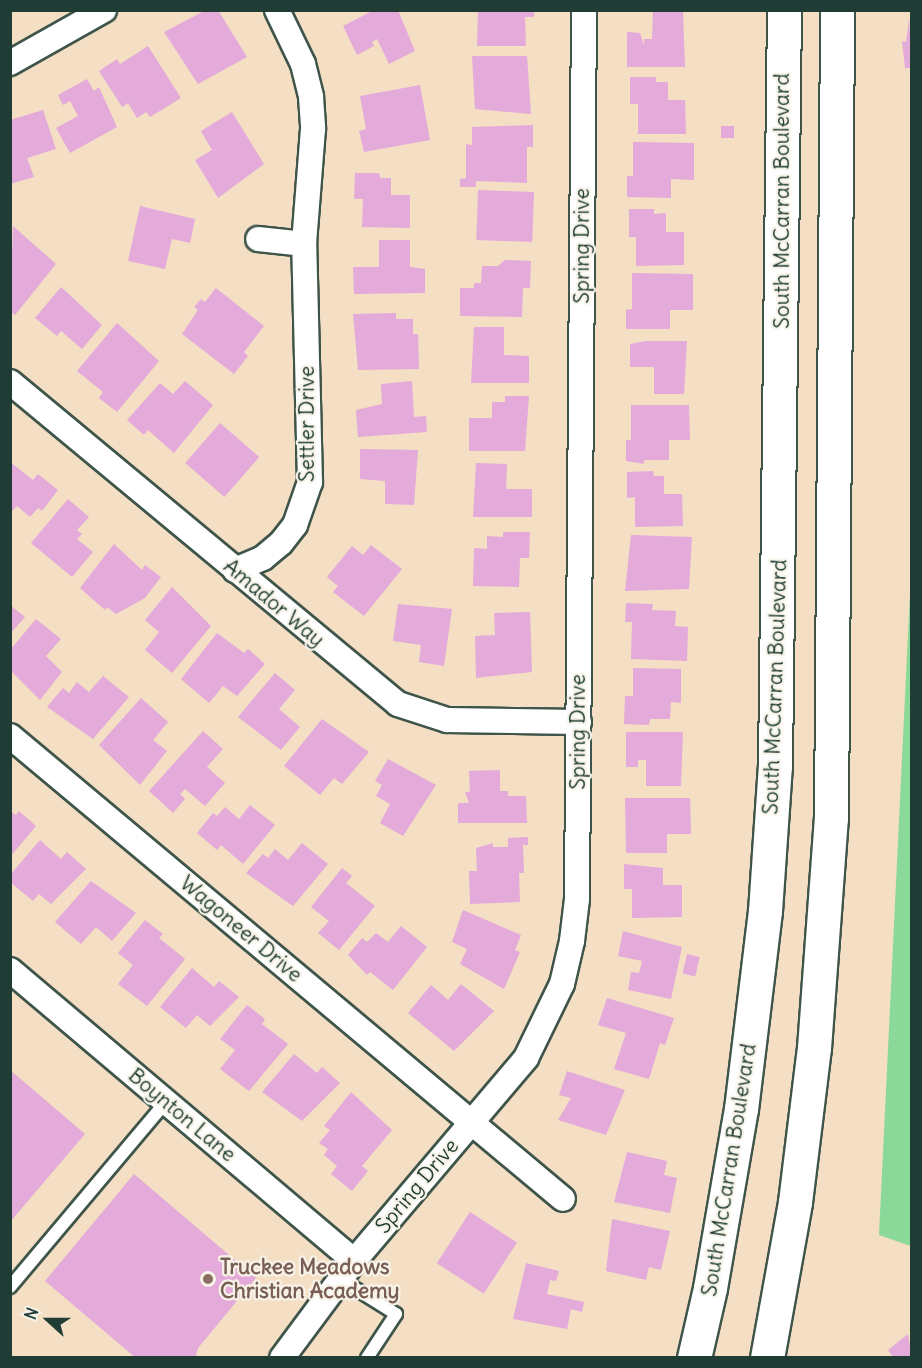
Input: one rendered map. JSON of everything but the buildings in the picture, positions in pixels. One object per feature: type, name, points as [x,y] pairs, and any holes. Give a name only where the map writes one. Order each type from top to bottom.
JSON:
[{"type":"main road","name":"South McCarran Boulevard","points":[[694,1358],[711,1288],[746,1079],[765,911],[775,766],[784,10]]},
{"type":"main road","points":[[767,1358],[795,1202],[813,1060],[831,818],[837,10]]},
{"type":"street","points":[[10,63],[104,10]]},
{"type":"street","name":"Settler Drive","points":[[235,570],[263,558],[281,543],[295,525],[310,482],[304,244],[313,129],[311,97],[303,64],[277,10]]},
{"type":"street","name":"Spring Drive","points":[[282,1358],[347,1270],[526,1058],[562,984],[573,941],[577,899],[584,10]]},
{"type":"street","points":[[258,239],[304,244]]},
{"type":"street","name":"Amador Way","points":[[10,381],[381,692],[421,715],[447,720],[579,722]]},
{"type":"street","name":"Wagoneer Drive","points":[[10,736],[563,1199]]},
{"type":"street","name":"Boynton Lane","points":[[10,970],[166,1102],[347,1270]]},
{"type":"lane","points":[[10,1287],[166,1102]]},
{"type":"lane","points":[[347,1270],[396,1314],[367,1358]]},
{"type":"green space","points":[[911,572],[912,1246],[879,1235]]},
{"type":"place","name":"Truckee Meadows Christian Academy","points":[[208,1279]]}]
